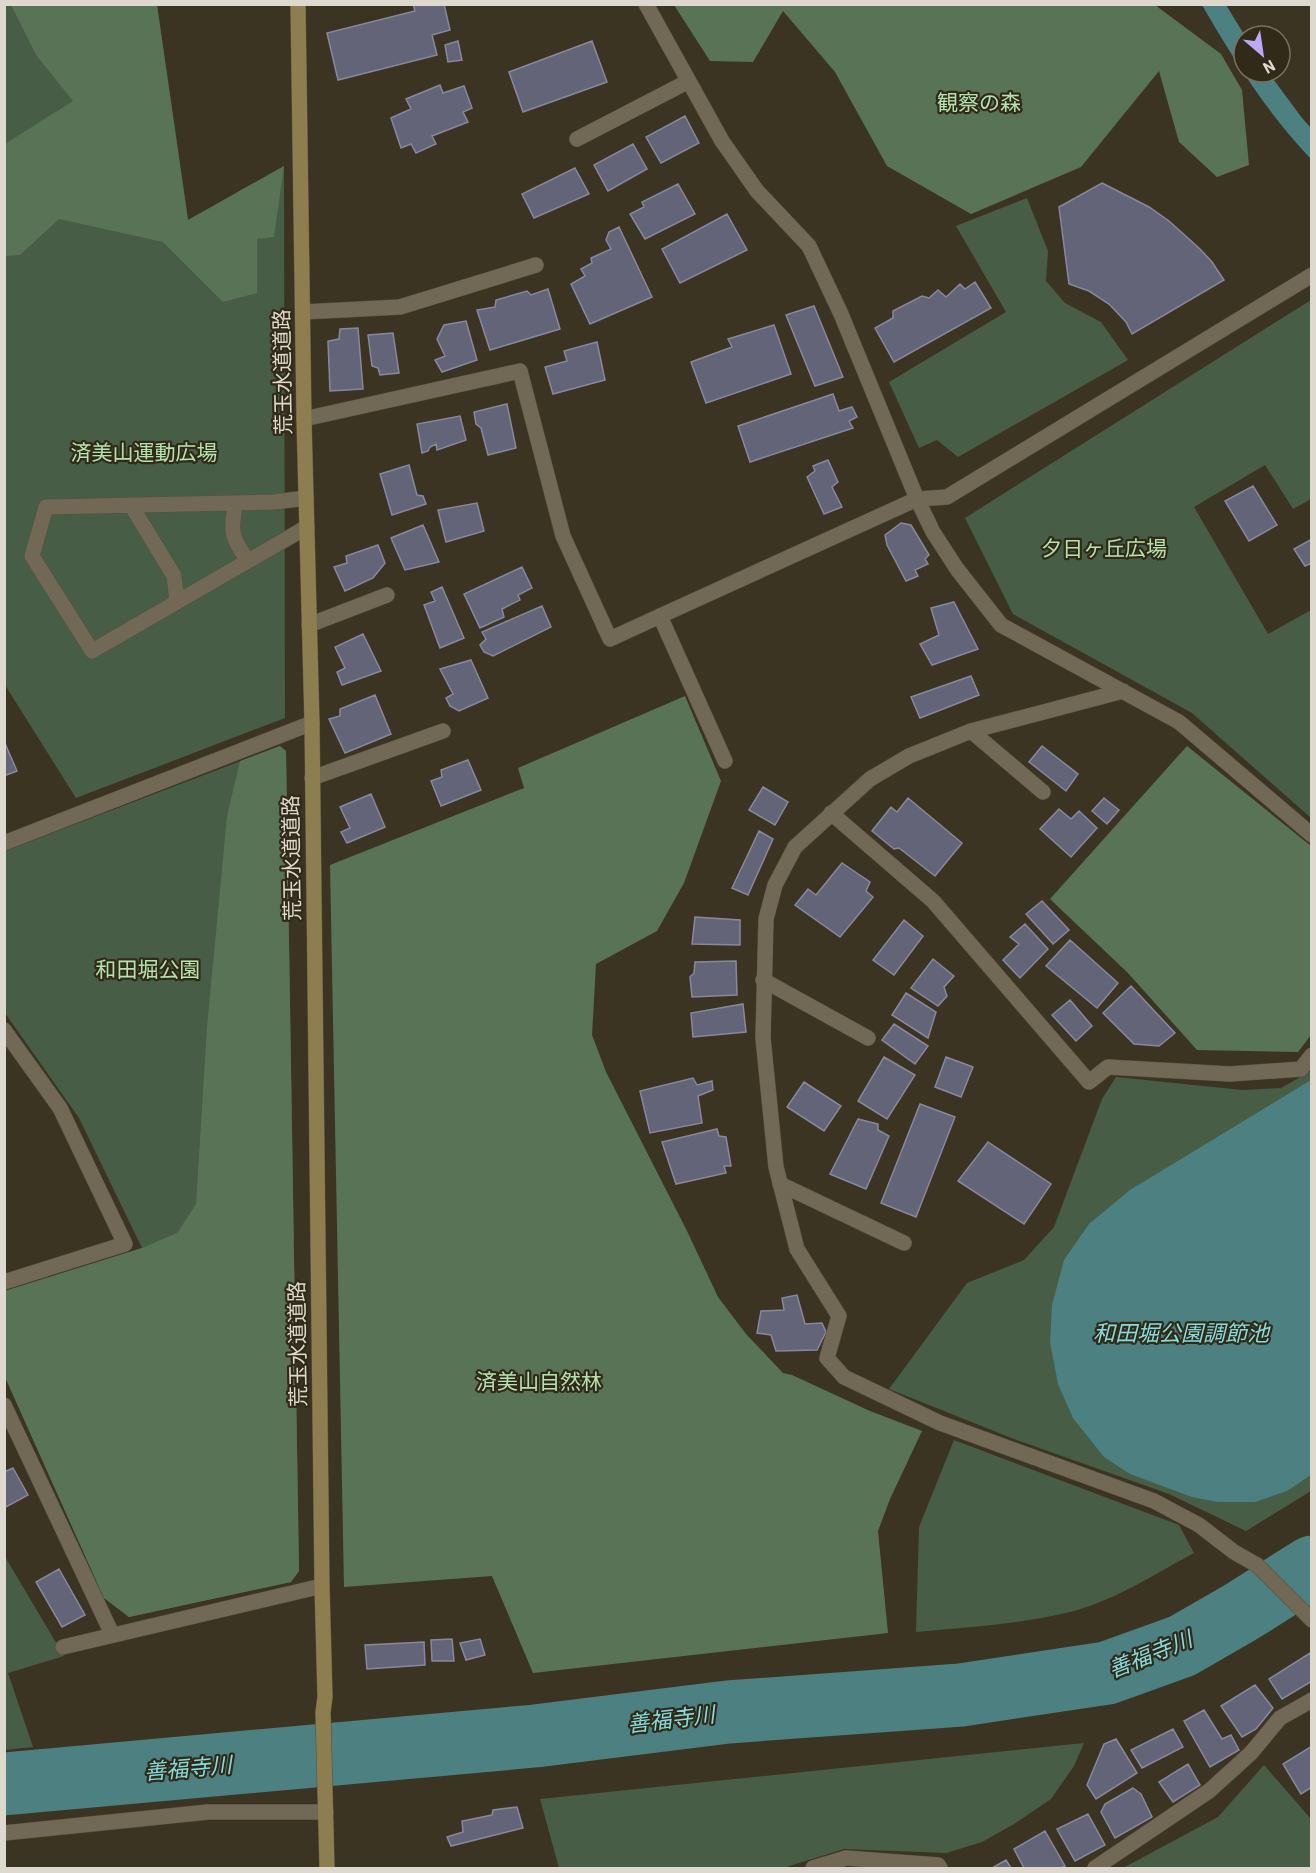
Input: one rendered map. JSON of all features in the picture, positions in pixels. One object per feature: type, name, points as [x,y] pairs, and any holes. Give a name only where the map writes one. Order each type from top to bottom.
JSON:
[{"type":"main road","name":"荒玉水道道路","points":[[297,4],[312,723],[326,1812]]},
{"type":"main road","points":[[326,1812],[327,1869]]},
{"type":"street","points":[[646,4],[687,82],[722,141],[757,191],[809,246],[841,314],[917,499],[933,532],[957,569],[1001,625],[1179,722],[1311,835]]},
{"type":"street","points":[[577,139],[687,82]]},
{"type":"street","points":[[303,312],[400,307],[536,265]]},
{"type":"street","points":[[304,419],[520,371],[563,536],[610,639],[917,499],[947,497],[1311,275]]},
{"type":"street","points":[[306,498],[274,502],[46,507],[32,556],[92,651],[307,527]]},
{"type":"street","points":[[236,503],[231,526],[237,546],[248,560]]},
{"type":"street","points":[[131,505],[174,576],[177,601]]},
{"type":"street","points":[[309,625],[387,595]]},
{"type":"street","points":[[660,616],[725,761]]},
{"type":"street","points":[[1123,691],[971,731],[909,756],[870,779],[795,847],[775,885],[766,919],[763,1038],[776,1167],[797,1249],[839,1316],[827,1358],[844,1377],[940,1423],[1154,1501],[1199,1525],[1234,1552],[1257,1565],[1308,1617]]},
{"type":"street","points":[[4,843],[312,723]]},
{"type":"street","points":[[312,778],[443,731]]},
{"type":"street","points":[[971,731],[1043,792]]},
{"type":"street","points":[[831,813],[933,901],[1089,1082],[1108,1067],[1230,1074],[1300,1069],[1311,1055]]},
{"type":"street","points":[[763,980],[867,1038]]},
{"type":"street","points":[[4,1030],[60,1108],[125,1244],[4,1282]]},
{"type":"street","points":[[780,1184],[904,1243]]},
{"type":"street","points":[[4,1406],[112,1634]]},
{"type":"street","points":[[63,1647],[322,1586]]},
{"type":"street","points":[[1095,1869],[1209,1791],[1251,1753],[1280,1718],[1311,1700]]},
{"type":"street","points":[[4,1833],[208,1812],[326,1812]]},
{"type":"street","points":[[813,1869],[846,1858],[938,1865],[940,1869]]},
{"type":"green space","name":"済美山運動広場","points":[[5,5],[157,5],[188,220],[284,166],[285,718],[76,798],[5,685]]},
{"type":"green space","points":[[11,5],[157,5],[188,220],[284,166],[274,237],[257,239],[257,293],[223,302],[163,242],[59,219],[20,255],[5,256],[5,144],[73,101],[36,55]]},
{"type":"green space","name":"観察の森","points":[[674,5],[1155,5],[1221,54],[1232,73],[1232,84],[1238,84],[1242,90],[1249,165],[1217,177],[1179,142],[1159,71],[1081,167],[971,214],[887,166],[835,72],[783,11],[753,62],[710,61]]},
{"type":"green space","points":[[1027,198],[1048,251],[1046,281],[1065,303],[1101,322],[1128,360],[958,457],[937,440],[919,448],[889,382],[1006,312],[956,226]]},
{"type":"green space","name":"夕日ヶ丘広場","points":[[1311,300],[1311,499],[1293,509],[1265,465],[1194,507],[1268,634],[1311,610],[1311,818],[1192,713],[1013,614],[965,518]]},
{"type":"green space","name":"済美山自然林","points":[[685,696],[721,781],[684,883],[657,931],[596,964],[592,1035],[606,1072],[718,1297],[746,1334],[783,1373],[922,1431],[890,1499],[878,1531],[888,1633],[533,1673],[492,1576],[344,1587],[330,865],[524,788],[518,768]]},
{"type":"green space","name":"和田堀公園","points":[[280,746],[286,751],[299,1571],[291,1582],[129,1617],[104,1598],[5,1377],[4,1291],[142,1248],[79,1118],[5,1013],[5,851]]},
{"type":"green space","name":"和田堀公園","points":[[280,746],[286,751],[299,1571],[291,1582],[129,1617],[104,1598],[5,1377],[5,1291],[142,1248],[177,1233],[196,1204],[207,1027],[227,816],[240,761]]},
{"type":"green space","points":[[1187,746],[1311,846],[1311,1035],[1298,1052],[1197,1050],[1128,973],[1050,899]]},
{"type":"green space","name":"和田堀公園調節池","points":[[1311,1071],[1311,1491],[1246,1531],[1169,1494],[1014,1439],[889,1389],[967,1283],[1024,1260],[1054,1227],[1102,1099],[1116,1077],[1242,1090],[1281,1088]]},
{"type":"green space","points":[[954,1440],[1179,1525],[1194,1553],[1121,1593],[1074,1611],[1015,1622],[916,1632],[919,1527]]},
{"type":"green space","points":[[4,1555],[64,1656],[8,1673],[33,1747],[5,1750]]},
{"type":"green space","points":[[1084,1743],[1074,1766],[1051,1799],[982,1842],[946,1853],[844,1849],[783,1868],[559,1868],[540,1799]]},
{"type":"green space","points":[[1264,1765],[1311,1819],[1311,1868],[1123,1868],[1218,1817]]},
{"type":"water","points":[[1202,5],[1226,5],[1238,24],[1232,24],[1232,55]]},
{"type":"water","points":[[1277,84],[1311,128],[1311,159],[1280,123],[1252,85]]},
{"type":"water","name":"和田堀公園調節池","points":[[1311,1080],[1311,1475],[1287,1491],[1255,1502],[1218,1502],[1192,1497],[1130,1474],[1104,1457],[1073,1418],[1058,1384],[1050,1342],[1052,1305],[1064,1260],[1089,1224],[1130,1190]]},
{"type":"building","points":[[413,4],[444,4],[450,30],[432,35],[437,55],[338,80],[327,33],[415,11]]},
{"type":"building","points":[[458,41],[462,60],[448,62],[445,45]]},
{"type":"building","points":[[592,41],[607,82],[523,112],[509,72]]},
{"type":"building","points":[[440,85],[443,93],[464,86],[472,108],[463,112],[468,122],[432,136],[436,144],[416,153],[411,144],[401,148],[391,118],[411,109],[406,99]]},
{"type":"building","points":[[685,116],[699,143],[661,163],[646,137]]},
{"type":"building","points":[[633,144],[647,169],[608,191],[594,165]]},
{"type":"building","points":[[575,168],[589,194],[534,218],[522,194]]},
{"type":"building","points":[[1102,183],[1149,207],[1169,221],[1200,249],[1224,280],[1132,334],[1126,322],[1109,304],[1089,291],[1069,284],[1059,207]]},
{"type":"building","points":[[678,184],[695,214],[645,239],[630,214],[644,207],[642,202]]},
{"type":"building","points":[[727,214],[747,250],[680,283],[662,249]]},
{"type":"building","points":[[619,227],[652,297],[590,324],[571,284],[585,276],[581,269],[592,263],[591,258],[611,249],[606,240],[609,232]]},
{"type":"building","points":[[975,282],[991,308],[894,362],[875,328],[893,318],[893,311],[922,296],[929,298],[938,290],[946,297],[960,284],[965,289]]},
{"type":"building","points":[[548,289],[560,329],[490,350],[477,310],[495,307],[496,300],[527,291],[531,295]]},
{"type":"building","points":[[814,306],[843,377],[815,386],[786,315]]},
{"type":"building","points":[[466,321],[477,360],[442,372],[435,360],[445,356],[437,339],[444,325]]},
{"type":"building","points":[[774,325],[791,374],[706,403],[691,362],[732,347],[728,339]]},
{"type":"building","points":[[358,328],[363,389],[330,391],[328,341],[339,339],[340,329]]},
{"type":"building","points":[[393,333],[399,373],[380,375],[378,368],[372,366],[368,335]]},
{"type":"building","points":[[597,342],[605,380],[553,394],[545,367],[567,361],[564,351]]},
{"type":"building","points":[[833,394],[839,411],[852,407],[857,417],[849,421],[853,428],[750,462],[738,426]]},
{"type":"building","points":[[507,404],[516,448],[488,455],[481,428],[476,424],[474,412]]},
{"type":"building","points":[[460,416],[466,440],[437,450],[436,444],[422,453],[417,424]]},
{"type":"building","points":[[828,460],[838,482],[832,487],[842,507],[824,514],[807,477],[815,471],[813,466]]},
{"type":"building","points":[[409,465],[417,495],[423,496],[426,504],[392,515],[380,474]]},
{"type":"building","points":[[1253,486],[1277,525],[1249,541],[1225,501]]},
{"type":"building","points":[[477,503],[484,531],[446,542],[438,510]]},
{"type":"building","points":[[901,523],[911,525],[929,555],[925,559],[928,564],[915,570],[918,576],[906,581],[887,545],[885,535]]},
{"type":"building","points":[[423,525],[439,562],[405,570],[391,538]]},
{"type":"building","points":[[1312,539],[1312,563],[1305,566],[1294,549]]},
{"type":"building","points":[[378,545],[385,563],[373,578],[345,591],[334,567],[347,563],[346,556]]},
{"type":"building","points":[[522,567],[532,588],[518,595],[520,600],[502,609],[504,617],[480,628],[464,594]]},
{"type":"building","points":[[442,587],[464,638],[440,648],[424,605],[435,601],[431,592]]},
{"type":"building","points":[[954,602],[978,649],[932,665],[920,644],[939,635],[931,608]]},
{"type":"building","points":[[542,606],[551,627],[493,656],[484,652],[480,645],[486,639],[482,632]]},
{"type":"building","points":[[363,634],[381,671],[342,685],[337,672],[345,668],[335,647]]},
{"type":"building","points":[[471,660],[488,698],[459,711],[450,706],[446,698],[453,694],[440,669]]},
{"type":"building","points":[[971,676],[979,695],[920,718],[911,697]]},
{"type":"building","points":[[375,695],[391,734],[345,753],[329,719],[340,716],[340,709]]},
{"type":"building","points":[[4,741],[17,771],[4,776]]},
{"type":"building","points":[[1042,746],[1078,774],[1066,791],[1029,762]]},
{"type":"building","points":[[468,760],[481,790],[441,806],[431,781],[442,777],[441,770]]},
{"type":"building","points":[[763,787],[788,802],[775,825],[749,810]]},
{"type":"building","points":[[371,794],[385,827],[347,843],[341,832],[350,828],[340,807]]},
{"type":"building","points":[[908,798],[962,843],[935,876],[899,848],[894,849],[872,831],[891,807],[897,812]]},
{"type":"building","points":[[1104,798],[1119,810],[1107,824],[1092,811]]},
{"type":"building","points":[[1059,809],[1071,819],[1079,811],[1097,828],[1071,857],[1040,829]]},
{"type":"building","points":[[759,831],[773,839],[748,895],[732,888]]},
{"type":"building","points":[[842,863],[870,882],[866,891],[873,897],[840,937],[795,905],[808,889],[816,895]]},
{"type":"building","points":[[1042,901],[1069,930],[1053,944],[1026,914]]},
{"type":"building","points":[[695,917],[740,920],[740,945],[692,944]]},
{"type":"building","points":[[904,920],[923,936],[894,975],[873,960]]},
{"type":"building","points":[[1025,924],[1048,949],[1020,978],[1003,960],[1019,944],[1010,937]]},
{"type":"building","points":[[1070,940],[1118,983],[1097,1008],[1046,966]]},
{"type":"building","points":[[933,959],[954,976],[944,987],[947,996],[938,1006],[911,988]]},
{"type":"building","points":[[736,961],[737,995],[692,997],[690,977],[694,973],[695,962]]},
{"type":"building","points":[[1131,986],[1175,1033],[1159,1046],[1134,1044],[1103,1013]]},
{"type":"building","points":[[906,993],[936,1012],[928,1038],[892,1015]]},
{"type":"building","points":[[1070,1000],[1092,1026],[1076,1041],[1052,1015]]},
{"type":"building","points":[[743,1004],[746,1032],[693,1037],[691,1013]]},
{"type":"building","points":[[894,1024],[928,1046],[915,1064],[882,1040]]},
{"type":"building","points":[[884,1057],[915,1075],[887,1119],[858,1101]]},
{"type":"building","points":[[946,1057],[973,1067],[961,1097],[935,1087]]},
{"type":"building","points":[[693,1078],[697,1085],[712,1081],[713,1090],[698,1096],[702,1123],[650,1133],[640,1091]]},
{"type":"building","points":[[804,1082],[841,1106],[824,1131],[787,1107]]},
{"type":"building","points":[[920,1104],[955,1117],[916,1217],[881,1203]]},
{"type":"building","points":[[858,1119],[878,1124],[878,1130],[889,1136],[866,1189],[830,1174]]},
{"type":"building","points":[[717,1129],[719,1136],[726,1137],[731,1166],[724,1166],[726,1173],[676,1184],[662,1142]]},
{"type":"building","points":[[988,1142],[1051,1184],[1024,1224],[958,1181]]},
{"type":"building","points":[[797,1295],[805,1324],[822,1323],[826,1332],[817,1350],[776,1351],[771,1335],[757,1333],[761,1311],[784,1310],[782,1298]]},
{"type":"building","points":[[13,1468],[28,1495],[4,1508],[4,1472]]},
{"type":"building","points":[[59,1569],[85,1615],[62,1627],[36,1582]]},
{"type":"building","points":[[452,1639],[454,1661],[432,1661],[431,1640]]},
{"type":"building","points":[[480,1639],[485,1655],[466,1660],[460,1643]]},
{"type":"building","points":[[424,1642],[425,1665],[367,1669],[365,1645]]},
{"type":"building","points":[[1310,1653],[1312,1681],[1282,1699],[1269,1679]]},
{"type":"building","points":[[1255,1685],[1273,1708],[1256,1729],[1242,1737],[1221,1706]]},
{"type":"building","points":[[1204,1710],[1222,1739],[1231,1735],[1239,1750],[1210,1767],[1184,1721]]},
{"type":"building","points":[[1173,1729],[1183,1747],[1142,1768],[1131,1750]]},
{"type":"building","points":[[1116,1739],[1137,1773],[1096,1799],[1087,1785],[1104,1744]]},
{"type":"building","points":[[1312,1746],[1312,1787],[1301,1794],[1283,1764]]},
{"type":"building","points":[[1188,1764],[1200,1785],[1173,1802],[1159,1782]]},
{"type":"building","points":[[1133,1788],[1141,1794],[1152,1817],[1115,1838],[1101,1812],[1105,1804]]},
{"type":"building","points":[[517,1807],[523,1828],[451,1846],[447,1837],[463,1832],[462,1821],[492,1815],[493,1810]]},
{"type":"building","points":[[1088,1814],[1105,1845],[1075,1861],[1057,1829]]},
{"type":"building","points":[[1045,1831],[1065,1866],[1024,1868],[1014,1849]]},
{"type":"building","points":[[1006,1860],[1011,1868],[992,1868]]},
{"type":"waterway","name":"善福寺川","points":[[4,1784],[535,1736],[728,1712],[961,1695],[1107,1673],[1182,1646],[1312,1567]]}]
